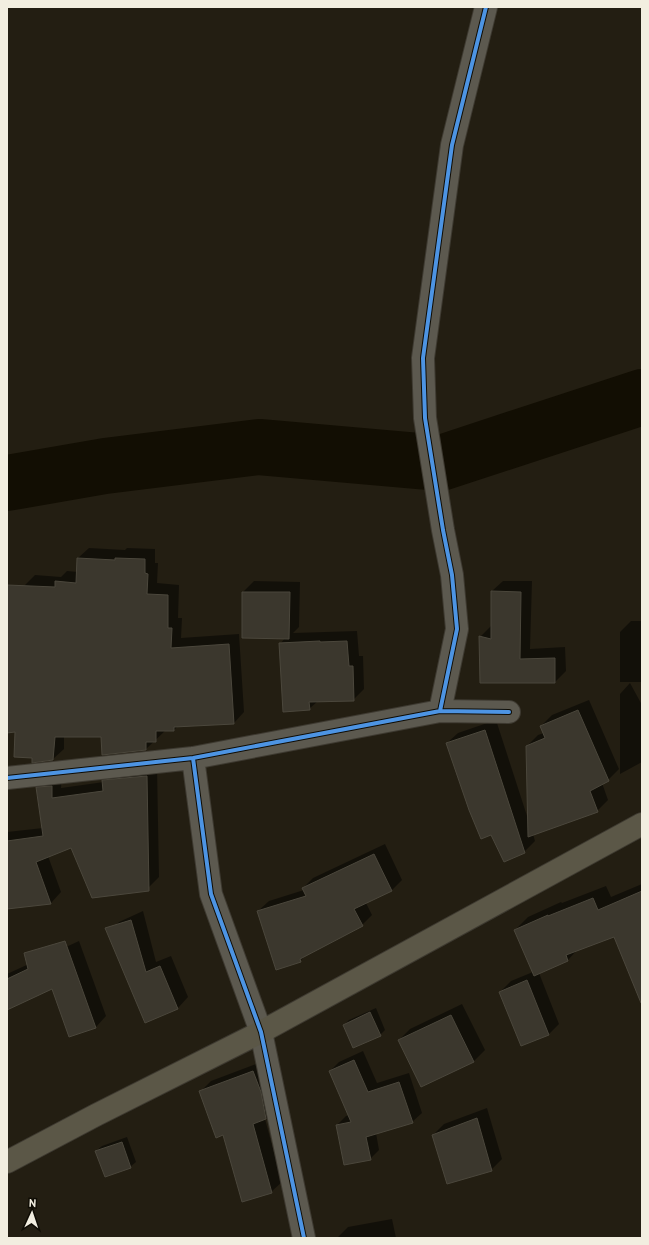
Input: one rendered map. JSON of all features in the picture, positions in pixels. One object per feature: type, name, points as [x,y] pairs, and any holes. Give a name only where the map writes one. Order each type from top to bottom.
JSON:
[{"type":"main road","points":[[7,1162],[96,1115],[261,1032],[642,824]]},
{"type":"street","points":[[440,711],[457,629],[452,575],[443,530],[425,418],[423,358],[452,145],[486,7]]},
{"type":"street","points":[[7,778],[193,758],[440,711],[509,712]]},
{"type":"street","points":[[193,758],[211,894],[261,1032],[304,1238]]},
{"type":"building","points":[[77,558],[115,560],[115,558],[145,559],[145,573],[148,574],[147,594],[168,595],[168,628],[172,628],[171,648],[229,644],[234,724],[174,727],[174,731],[156,731],[156,742],[146,742],[146,750],[102,755],[101,737],[55,737],[53,760],[32,763],[32,758],[14,757],[15,732],[7,733],[7,585],[55,587],[55,581],[76,583]]},
{"type":"building","points":[[491,591],[521,592],[520,659],[555,658],[555,683],[480,683],[479,636],[491,639]]},
{"type":"building","points":[[242,592],[290,592],[289,639],[242,638]]},
{"type":"building","points":[[347,641],[349,666],[353,666],[354,701],[309,702],[310,710],[283,712],[279,643]]},
{"type":"building","points":[[578,710],[609,781],[590,791],[598,812],[528,837],[526,746],[545,738],[540,726]]},
{"type":"building","points":[[485,730],[525,853],[504,862],[491,835],[481,839],[469,810],[446,743]]},
{"type":"building","points":[[147,776],[149,891],[92,898],[71,848],[36,862],[51,904],[7,909],[7,841],[43,836],[36,787],[52,786],[52,798],[103,791],[102,780]]},
{"type":"building","points":[[374,854],[392,891],[354,909],[363,926],[300,959],[301,962],[276,970],[257,911],[306,896],[302,888]]},
{"type":"building","points":[[642,891],[641,1003],[614,937],[566,955],[568,961],[534,976],[514,930],[593,898],[598,910]]},
{"type":"building","points":[[131,920],[146,972],[160,966],[178,1009],[145,1023],[105,928]]},
{"type":"building","points":[[65,941],[96,1028],[69,1037],[52,989],[7,1010],[7,979],[28,969],[24,953]]},
{"type":"building","points":[[527,980],[549,1035],[521,1046],[499,992]]},
{"type":"building","points":[[370,1012],[381,1036],[353,1048],[343,1025]]},
{"type":"building","points":[[451,1015],[474,1062],[421,1087],[398,1040]]},
{"type":"building","points":[[354,1060],[368,1092],[399,1082],[413,1123],[366,1137],[371,1160],[344,1165],[336,1125],[351,1122],[329,1071]]},
{"type":"building","points":[[253,1071],[261,1092],[266,1119],[253,1124],[272,1193],[242,1202],[223,1135],[216,1138],[199,1091]]},
{"type":"building","points":[[477,1118],[492,1171],[447,1184],[432,1135]]},
{"type":"building","points":[[122,1142],[131,1168],[105,1177],[95,1151]]},
{"type":"waterway","points":[[7,483],[105,466],[259,447],[441,463],[642,397]]},
{"type":"cycle path","points":[[440,711],[457,629],[452,575],[443,530],[425,418],[423,358],[452,145],[486,7]]},
{"type":"cycle path","points":[[7,778],[193,758],[440,711],[509,712]]},
{"type":"cycle path","points":[[193,758],[211,894],[261,1032],[304,1238]]}]
